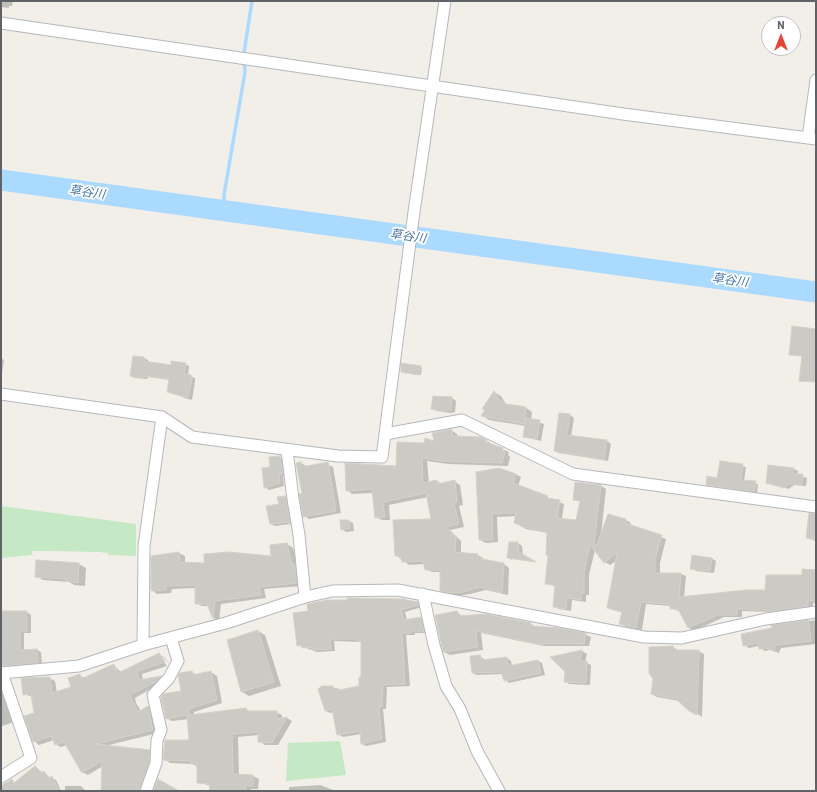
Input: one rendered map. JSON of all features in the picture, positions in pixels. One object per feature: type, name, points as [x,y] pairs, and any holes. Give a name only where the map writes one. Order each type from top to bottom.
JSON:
[{"type":"street","points":[[1,394],[162,417],[192,437],[338,456],[382,457],[414,212],[434,86],[445,1]]},
{"type":"street","points":[[1,23],[623,114],[812,139],[816,80]]},
{"type":"street","points":[[143,645],[144,546],[162,417]]},
{"type":"street","points":[[385,434],[462,420],[573,474],[816,507]]},
{"type":"street","points":[[287,450],[292,499],[299,535],[305,597]]},
{"type":"street","points":[[1,777],[31,758],[1,673],[79,666],[143,645],[226,622],[305,597],[332,591],[398,590],[644,637],[682,638],[766,619],[816,612]]},
{"type":"street","points":[[423,594],[434,645],[446,686],[460,709],[477,751],[499,791]]},
{"type":"street","points":[[146,791],[156,763],[157,740],[161,730],[154,695],[169,678],[178,661],[171,638]]},
{"type":"green space","points":[[1,506],[136,524],[136,556],[108,555],[108,553],[99,552],[32,551],[32,555],[1,558]]},
{"type":"green space","points":[[340,741],[346,775],[286,781],[288,743]]},
{"type":"building","points":[[792,326],[816,329],[816,382],[799,381],[802,356],[789,355]]},
{"type":"building","points":[[133,356],[144,357],[144,361],[171,365],[171,361],[186,363],[184,374],[191,375],[192,378],[188,398],[167,392],[169,379],[130,376]]},
{"type":"building","points":[[401,363],[421,366],[419,375],[401,372]]},
{"type":"building","points":[[494,391],[499,399],[506,404],[526,407],[524,424],[481,416],[485,410],[482,409]]},
{"type":"building","points":[[433,396],[452,397],[451,410],[446,411],[431,409]]},
{"type":"building","points":[[559,413],[570,414],[567,435],[607,440],[604,460],[554,451]]},
{"type":"building","points":[[526,418],[540,420],[537,439],[523,437]]},
{"type":"building","points":[[451,429],[453,436],[481,437],[487,440],[485,442],[503,448],[502,451],[505,452],[502,463],[441,461],[422,458],[423,483],[437,480],[438,484],[455,480],[457,502],[454,503],[459,524],[446,527],[456,537],[455,552],[478,554],[477,558],[504,563],[502,593],[480,587],[464,592],[450,593],[440,591],[440,570],[425,570],[423,561],[402,562],[400,556],[395,556],[393,520],[431,519],[426,493],[383,502],[385,517],[375,518],[372,489],[346,491],[345,463],[396,466],[397,442],[424,443],[425,438],[434,441],[432,433]]},
{"type":"building","points":[[280,456],[283,474],[279,474],[280,483],[264,488],[262,468],[270,467],[269,457]]},
{"type":"building","points":[[720,461],[743,464],[741,480],[756,481],[754,492],[706,485],[707,476],[717,478]]},
{"type":"building","points":[[301,462],[302,467],[328,462],[336,511],[303,517],[299,494],[302,493],[296,463]]},
{"type":"building","points":[[768,465],[794,468],[793,474],[803,474],[802,484],[789,484],[784,488],[766,483]]},
{"type":"building","points":[[499,468],[516,474],[513,483],[548,496],[547,498],[560,500],[557,518],[576,520],[580,501],[573,500],[575,482],[601,485],[594,544],[597,545],[608,514],[626,519],[625,523],[662,535],[655,559],[655,573],[681,573],[679,597],[746,590],[765,590],[766,575],[802,575],[802,569],[816,570],[816,601],[808,600],[808,606],[768,612],[768,610],[737,609],[737,615],[718,615],[688,628],[678,609],[670,609],[670,604],[641,602],[636,628],[619,624],[622,612],[607,608],[617,553],[604,563],[590,545],[584,572],[584,593],[581,593],[581,600],[567,598],[566,609],[553,607],[555,585],[545,584],[548,555],[546,555],[547,532],[520,526],[514,523],[516,513],[492,514],[493,540],[479,540],[476,472]]},
{"type":"building","points":[[286,496],[290,525],[287,522],[270,524],[266,506],[279,504],[277,497]]},
{"type":"building","points":[[809,513],[816,514],[816,539],[806,538]]},
{"type":"building","points":[[340,520],[349,520],[350,528],[341,530]]},
{"type":"building","points":[[509,542],[518,542],[519,552],[536,562],[507,558]]},
{"type":"building","points":[[287,543],[292,564],[295,564],[297,583],[259,587],[261,595],[215,601],[213,619],[207,604],[195,604],[195,585],[166,586],[166,590],[151,591],[151,556],[179,552],[180,562],[204,563],[204,554],[229,552],[271,556],[270,545]]},
{"type":"building","points":[[692,555],[712,558],[710,571],[690,569]]},
{"type":"building","points":[[36,560],[79,563],[78,583],[66,581],[66,579],[35,577]]},
{"type":"building","points":[[348,598],[406,599],[418,602],[418,605],[401,610],[404,620],[421,617],[424,631],[410,631],[410,633],[402,633],[405,684],[383,685],[382,707],[379,707],[382,739],[361,744],[360,731],[337,735],[332,709],[325,711],[318,689],[322,686],[333,686],[334,689],[338,688],[339,690],[359,686],[359,677],[361,677],[361,641],[357,641],[358,639],[330,639],[331,649],[312,650],[311,647],[302,648],[301,645],[297,646],[293,613],[308,611],[307,604],[327,600],[347,600]]},
{"type":"building","points":[[1,611],[27,611],[27,631],[20,631],[20,650],[37,649],[38,663],[2,666]]},
{"type":"building","points":[[457,611],[459,616],[486,614],[531,623],[531,626],[559,628],[586,633],[584,644],[538,644],[476,631],[478,647],[443,652],[435,615]]},
{"type":"building","points":[[808,620],[811,641],[776,645],[774,651],[765,648],[759,649],[758,643],[743,646],[741,634],[772,628],[771,625]]},
{"type":"building","points":[[258,630],[274,682],[241,692],[227,640]]},
{"type":"building","points":[[673,646],[674,650],[699,650],[697,715],[689,711],[676,699],[651,694],[653,679],[649,673],[649,647]]},
{"type":"building","points":[[582,650],[580,661],[587,661],[586,683],[564,682],[565,672],[550,657]]},
{"type":"building","points":[[159,653],[165,662],[137,671],[139,680],[161,676],[157,681],[130,695],[132,698],[130,700],[132,700],[138,712],[148,706],[153,730],[96,744],[150,750],[149,762],[139,791],[101,791],[102,761],[82,773],[64,742],[55,745],[51,736],[33,742],[24,716],[34,713],[31,694],[23,695],[21,678],[50,677],[52,693],[71,687],[68,678],[80,674],[81,679],[114,664],[118,673]]},
{"type":"building","points":[[480,655],[481,660],[507,657],[508,666],[538,660],[541,673],[504,681],[501,672],[472,673],[470,656]]},
{"type":"building","points":[[192,671],[193,675],[211,671],[217,700],[188,709],[189,715],[246,708],[247,711],[277,711],[277,719],[287,717],[272,743],[258,742],[258,732],[232,734],[233,774],[253,775],[253,786],[246,786],[245,791],[209,791],[210,784],[197,783],[197,764],[191,764],[192,761],[163,760],[165,740],[189,740],[187,715],[166,719],[161,697],[163,694],[181,691],[178,675],[180,673]]},
{"type":"building","points":[[35,766],[42,773],[44,771],[49,778],[52,776],[59,791],[1,791],[1,786],[12,779],[14,783]]},
{"type":"building","points":[[158,779],[179,791],[153,791]]},
{"type":"waterway","points":[[224,210],[224,195],[245,72],[244,53],[252,1]]},
{"type":"waterway","name":"草谷川","points":[[1,180],[816,292]]}]
